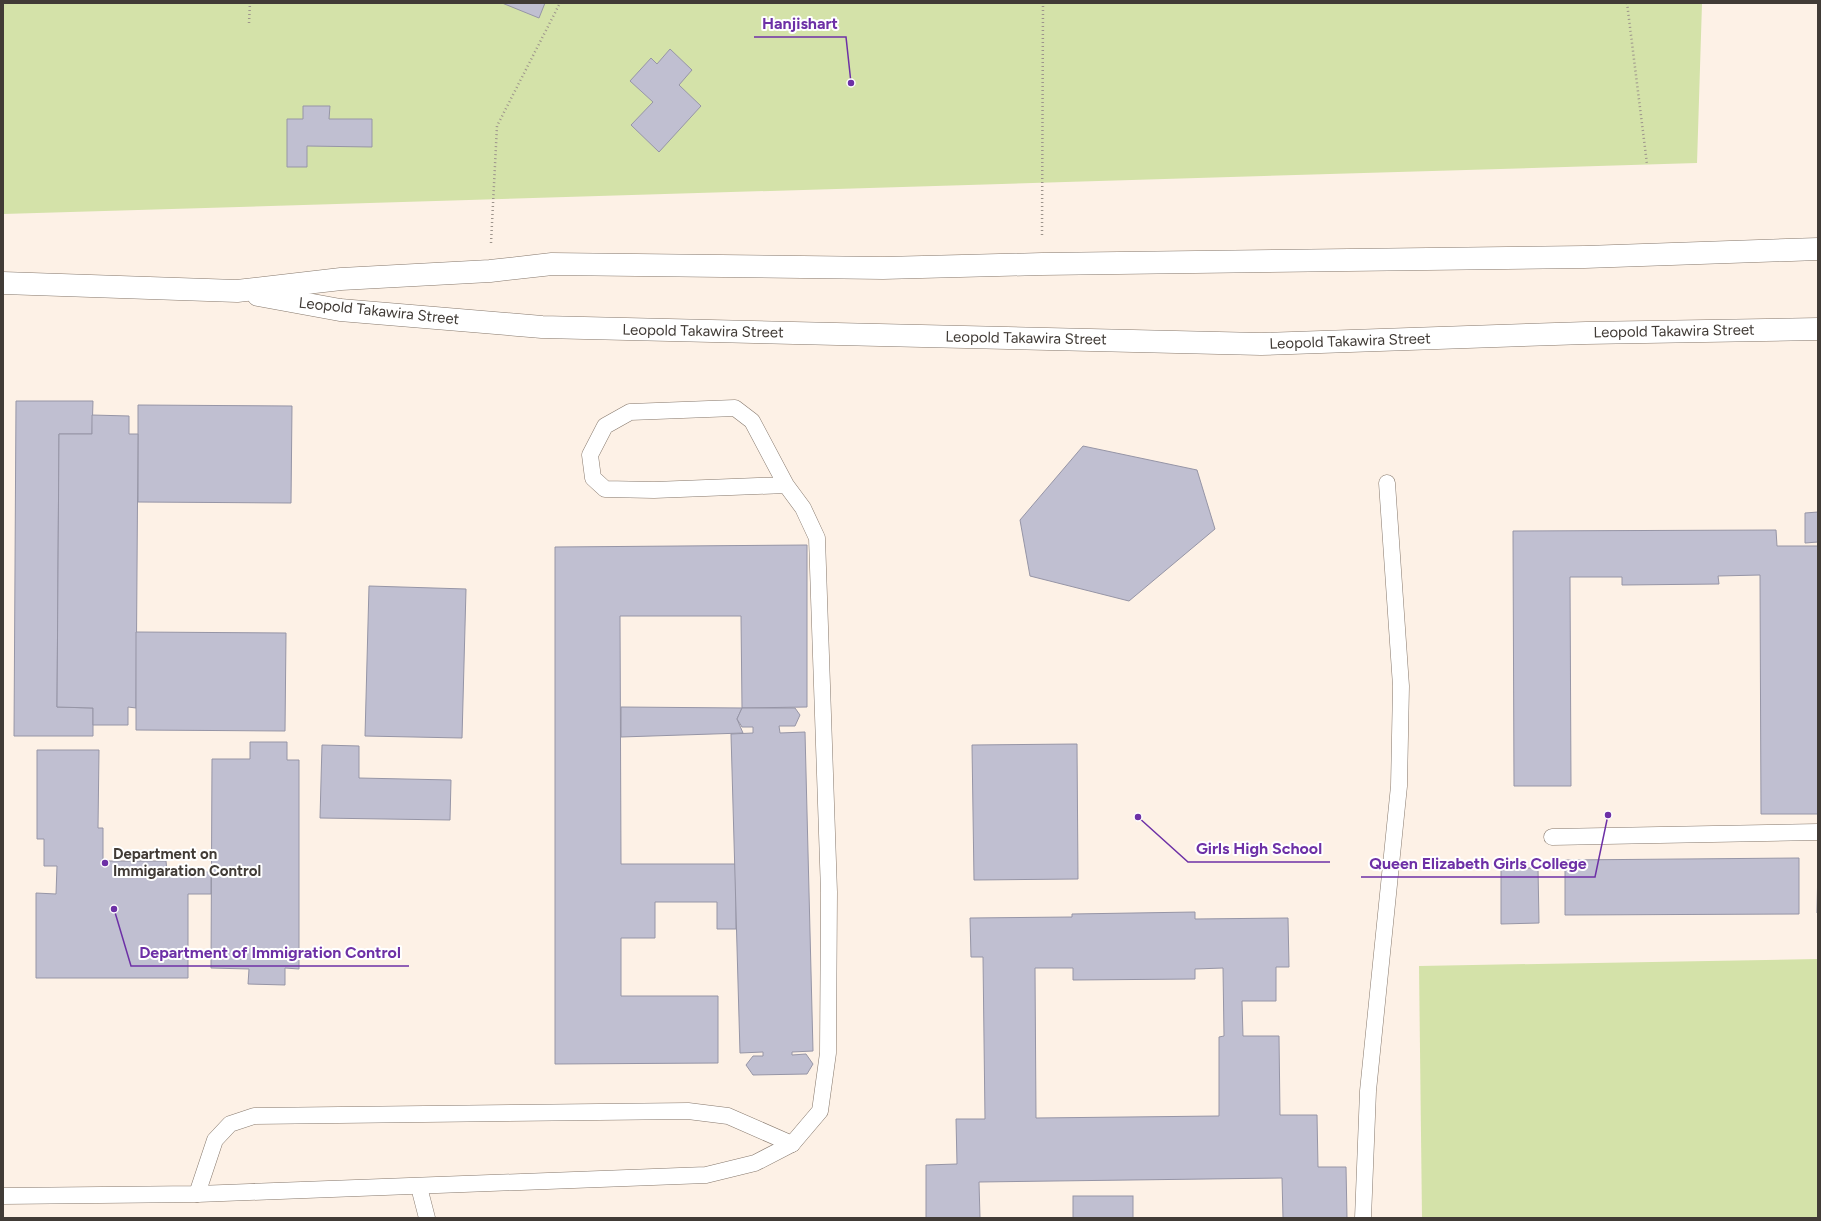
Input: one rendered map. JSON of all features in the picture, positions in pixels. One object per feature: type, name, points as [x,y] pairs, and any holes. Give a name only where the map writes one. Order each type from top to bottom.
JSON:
[{"type":"main road","name":"Leopold Takawira Street","points":[[3,283],[237,291],[341,280],[490,271],[552,264],[883,268],[1042,264],[1585,258],[1818,248]]},
{"type":"main road","name":"Leopold Takawira Street","points":[[237,291],[340,310],[558,327],[1261,344],[1586,332],[1818,328]]},
{"type":"lane","points":[[3,1196],[197,1194],[706,1176],[755,1163],[792,1144],[820,1111],[828,1053],[829,892],[817,538],[803,508],[786,485],[752,421],[735,408],[630,412],[605,426],[590,455],[593,478],[605,489],[654,490],[786,485]]},
{"type":"lane","points":[[1363,1218],[1368,1091],[1399,786],[1401,686],[1387,484]]},
{"type":"lane","points":[[1552,837],[1818,832]]},
{"type":"lane","points":[[197,1194],[215,1140],[230,1124],[254,1116],[688,1111],[728,1116],[792,1144]]},
{"type":"lane","points":[[419,1187],[428,1218]]},
{"type":"path","points":[[249,23],[250,3]]},
{"type":"path","points":[[490,271],[497,126],[560,3]]},
{"type":"path","points":[[1042,264],[1043,3]]},
{"type":"path","points":[[1627,3],[1647,164]]},
{"type":"green space","points":[[3,3],[1702,3],[1697,163],[3,214]]},
{"type":"green space","points":[[1818,959],[1818,1218],[1422,1218],[1419,966]]},
{"type":"building","points":[[502,3],[545,3],[539,18]]},
{"type":"building","points":[[670,49],[692,70],[679,85],[701,106],[659,152],[631,125],[653,102],[630,81],[651,58],[657,64]]},
{"type":"building","points":[[303,106],[330,106],[329,119],[372,119],[372,147],[307,146],[307,167],[287,167],[287,119],[303,119]]},
{"type":"building","points":[[16,401],[93,401],[92,434],[59,434],[57,707],[93,708],[93,736],[14,736]]},
{"type":"building","points":[[138,405],[292,406],[291,503],[138,502]]},
{"type":"building","points":[[92,415],[129,416],[129,434],[138,434],[136,708],[128,707],[128,725],[93,725],[93,708],[57,707],[59,434],[92,434]]},
{"type":"building","points":[[1083,446],[1197,470],[1215,529],[1129,601],[1030,576],[1020,520]]},
{"type":"building","points":[[1818,512],[1818,542],[1805,543],[1805,513]]},
{"type":"building","points":[[1776,530],[1777,546],[1818,546],[1818,814],[1761,814],[1760,575],[1718,576],[1719,584],[1622,585],[1622,577],[1570,577],[1571,786],[1514,786],[1513,531]]},
{"type":"building","points":[[807,545],[807,707],[742,708],[741,616],[620,616],[621,864],[736,864],[736,929],[717,929],[717,902],[655,902],[655,938],[621,938],[621,996],[718,996],[718,1063],[555,1064],[555,547]]},
{"type":"building","points":[[369,586],[466,589],[462,738],[365,736]]},
{"type":"building","points":[[136,632],[286,633],[285,731],[136,730]]},
{"type":"building","points":[[621,707],[742,708],[737,719],[743,733],[621,737]]},
{"type":"building","points":[[742,708],[795,708],[800,715],[795,726],[779,726],[780,733],[805,732],[813,1051],[792,1052],[792,1055],[806,1054],[813,1064],[807,1074],[753,1075],[746,1065],[753,1056],[763,1056],[763,1052],[740,1053],[731,734],[753,733],[753,727],[742,727],[737,719]]},
{"type":"building","points":[[250,742],[287,742],[287,760],[299,760],[299,969],[285,968],[285,985],[248,984],[249,969],[211,968],[212,759],[250,759]]},
{"type":"building","points":[[1077,744],[1078,879],[974,880],[972,745]]},
{"type":"building","points":[[322,745],[359,746],[359,778],[451,780],[450,820],[320,818]]},
{"type":"building","name":"Department on Immigaration Control","points":[[37,750],[99,750],[98,828],[103,828],[103,861],[166,861],[167,872],[211,872],[211,894],[188,894],[188,978],[36,978],[36,893],[56,894],[57,866],[44,866],[44,839],[37,839]]},
{"type":"building","points":[[1799,858],[1799,914],[1565,915],[1565,860]]},
{"type":"building","points":[[1818,862],[1818,913],[1817,913]]},
{"type":"building","points":[[1501,868],[1538,868],[1539,923],[1501,924]]},
{"type":"building","points":[[1195,912],[1195,919],[1288,918],[1289,967],[1276,967],[1276,1001],[1242,1001],[1243,1036],[1279,1036],[1280,1115],[1317,1115],[1318,1167],[1346,1167],[1347,1218],[1283,1218],[1282,1178],[979,1182],[980,1218],[926,1218],[926,1165],[957,1164],[956,1119],[985,1119],[983,957],[971,957],[970,918],[1072,917],[1072,914]],"holes":[[[1035,968],[1073,968],[1073,980],[1195,979],[1195,969],[1223,968],[1224,1036],[1219,1037],[1219,1116],[1036,1118]]]},
{"type":"building","points":[[1073,1196],[1133,1196],[1133,1218],[1073,1218]]},
{"type":"place","name":"Hanjishart","points":[[851,83]]},
{"type":"place","name":"Queen Elizabeth Girls College","points":[[1608,815]]},
{"type":"place","name":"Girls High School","points":[[1138,817]]},
{"type":"place","name":"Department on Immigaration Control","points":[[105,863]]},
{"type":"place","name":"Department of Immigration Control","points":[[114,909]]}]
